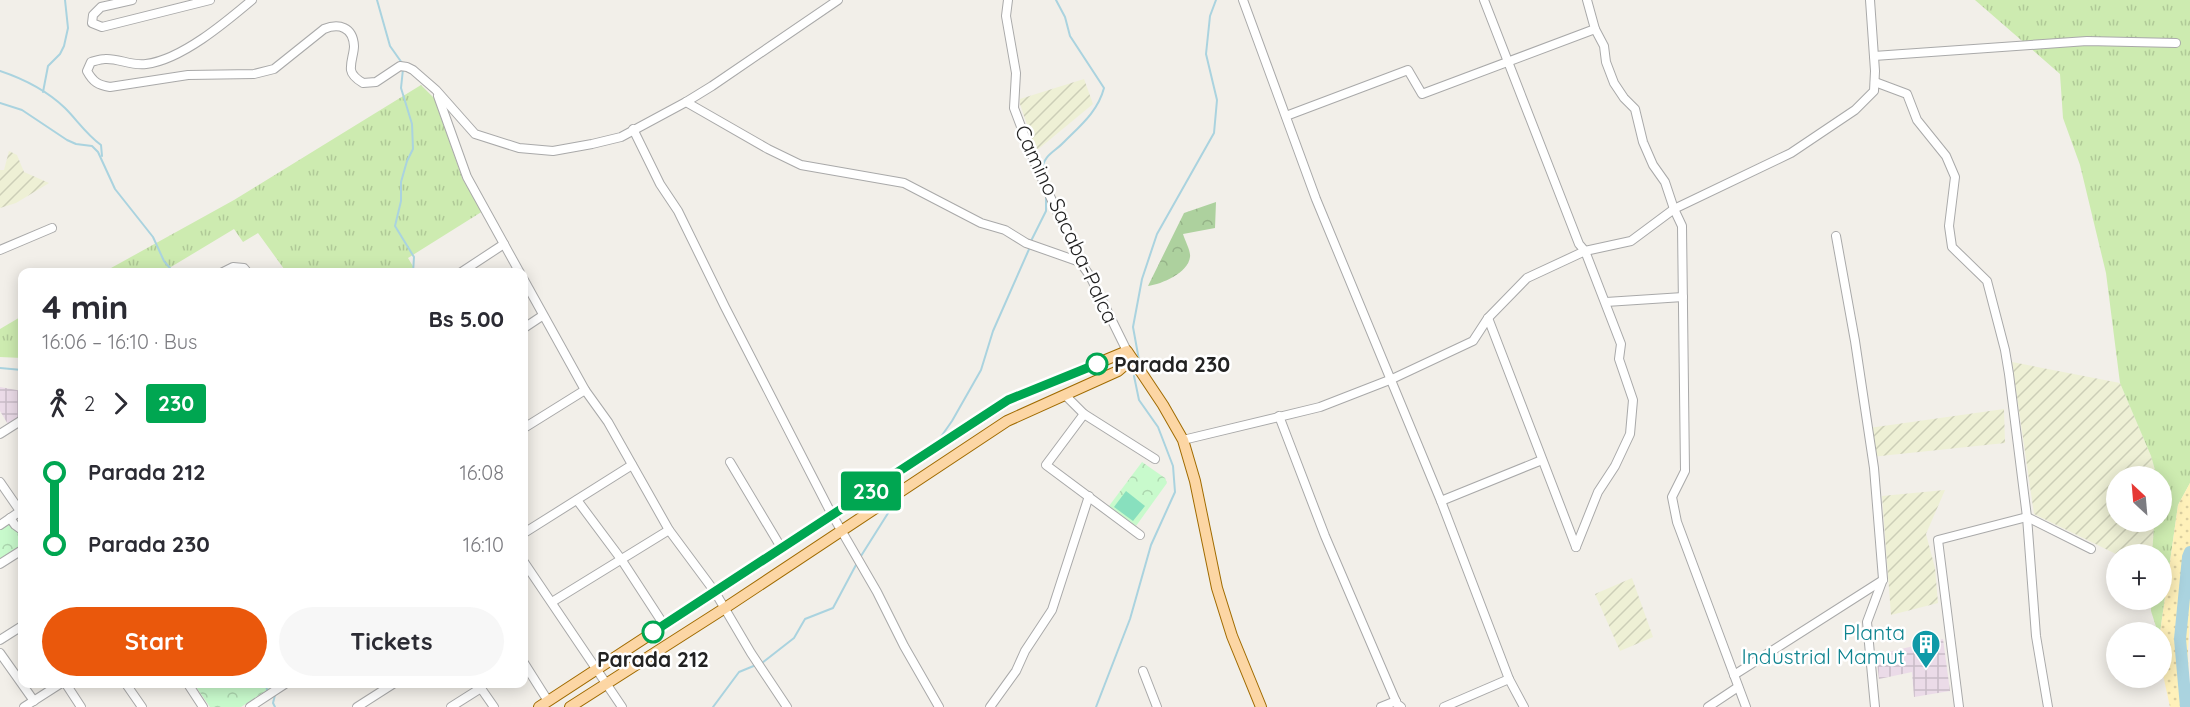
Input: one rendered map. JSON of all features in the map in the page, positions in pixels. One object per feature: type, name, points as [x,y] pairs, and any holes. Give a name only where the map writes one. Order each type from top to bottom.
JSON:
[{"type":"main road","points":[[543,704],[834,516],[1008,400],[1130,355]]},
{"type":"main road","points":[[570,707],[725,608],[1007,421],[1118,371],[1130,355]]},
{"type":"main road","name":"Camino Sacaba-Palca","points":[[1130,355],[1183,440],[1195,481],[1217,588],[1232,636],[1261,707]]},
{"type":"street","points":[[132,0],[101,7],[93,15],[92,23],[102,27],[210,0]]},
{"type":"street","points":[[252,0],[198,42],[174,54],[147,64],[126,63],[105,58],[91,62],[87,71],[93,81],[100,86],[110,87],[188,75],[254,74],[274,69],[324,29],[333,25],[347,29],[351,34],[354,46],[351,69],[357,80],[363,83],[376,82],[404,67],[436,90],[475,134],[519,148],[553,151],[621,137],[712,86],[838,0]]},
{"type":"street","name":"Camino Sacaba-Palca","points":[[1008,0],[1006,16],[1016,73],[1014,108],[1034,160],[1080,262],[1090,276],[1130,355]]},
{"type":"street","points":[[1243,0],[1316,199],[1392,379],[1509,679],[1524,707]]},
{"type":"street","points":[[1484,0],[1579,244],[1585,251],[1606,302],[1621,344],[1619,359],[1633,400],[1630,434],[1615,466],[1598,492],[1576,547],[1488,318]]},
{"type":"street","points":[[1587,0],[1594,29],[1604,46],[1606,62],[1614,82],[1624,98],[1635,109],[1643,142],[1653,165],[1665,182],[1682,226],[1684,471],[1672,497],[1677,522],[1746,707]]},
{"type":"street","points":[[1183,440],[1320,407],[1392,379],[1473,341],[1488,318],[1527,278],[1585,251],[1631,241],[1674,209],[1791,153],[1855,110],[1874,91],[1870,0]]},
{"type":"street","points":[[1286,116],[1408,70],[1422,94],[1594,29]]},
{"type":"street","points":[[1874,56],[2087,41],[2176,43]]},
{"type":"street","points":[[1875,82],[1907,94],[1917,120],[1946,156],[1955,177],[1949,226],[1953,247],[1987,281],[2009,374],[2027,517],[2036,636],[2048,707]]},
{"type":"street","points":[[436,90],[467,177],[517,268]]},
{"type":"street","points":[[686,102],[768,149],[801,165],[904,183],[981,223],[1005,230],[1026,243],[1080,262]]},
{"type":"street","points":[[633,129],[660,184],[678,211],[725,307],[834,516],[939,707]]},
{"type":"street","points":[[0,250],[52,228]]},
{"type":"street","points":[[1836,236],[1874,468],[1883,580],[1867,622],[1875,707]]},
{"type":"street","points":[[468,268],[504,244]]},
{"type":"street","points":[[528,288],[585,390],[608,422],[669,530],[715,592],[751,653],[787,707]]},
{"type":"street","points":[[1606,302],[1683,297]]},
{"type":"street","points":[[528,325],[542,316]]},
{"type":"street","points":[[528,426],[585,390]]},
{"type":"street","points":[[1065,394],[1084,414],[1155,459]]},
{"type":"street","points":[[1084,414],[1046,465],[1140,536]]},
{"type":"street","points":[[1279,416],[1325,536],[1398,704],[1382,707]]},
{"type":"street","points":[[0,434],[18,423]]},
{"type":"street","points":[[1441,501],[1542,460]]},
{"type":"street","points":[[730,462],[782,549]]},
{"type":"street","points":[[528,531],[632,465]]},
{"type":"street","points":[[0,482],[18,506]]},
{"type":"street","points":[[990,707],[1016,670],[1025,651],[1052,610],[1089,496]]},
{"type":"street","points":[[577,500],[621,559],[663,626]]},
{"type":"street","points":[[0,525],[18,512]]},
{"type":"street","points":[[1959,707],[1938,540],[2027,517],[2091,549]]},
{"type":"street","points":[[10,518],[18,527]]},
{"type":"street","points":[[552,602],[669,530]]},
{"type":"street","points":[[0,564],[18,553]]},
{"type":"street","points":[[528,568],[622,707]]},
{"type":"street","points":[[1734,675],[1883,580]]},
{"type":"street","points":[[0,640],[18,629]]},
{"type":"street","points":[[0,653],[18,678]]},
{"type":"street","points":[[1143,670],[1157,707]]},
{"type":"street","points":[[528,672],[543,704]]},
{"type":"street","points":[[1444,707],[1509,679]]},
{"type":"street","points":[[1708,707],[1738,687]]},
{"type":"street","points":[[25,688],[34,701]]},
{"type":"street","points":[[24,707],[54,688]]},
{"type":"street","points":[[69,688],[81,707]]},
{"type":"street","points":[[129,688],[142,707]]},
{"type":"street","points":[[191,688],[203,707]]},
{"type":"street","points":[[250,707],[279,688]]},
{"type":"street","points":[[357,707],[387,688]]},
{"type":"street","points":[[451,707],[476,688]]},
{"type":"street","points":[[480,688],[494,707]]},
{"type":"shaded area","points":[[0,387],[18,390],[18,420],[9,426],[0,411]]},
{"type":"shaded area","name":"Planta Industrial Mamut","points":[[1943,639],[1950,691],[1914,697],[1912,672],[1879,679],[1876,655]]},
{"type":"green space","points":[[1975,0],[2190,0],[2190,483],[2178,505],[2172,548],[2172,544],[2153,544],[2154,532],[2172,532],[2172,466],[2154,466],[2120,383],[2106,273],[2080,165],[2063,118],[2060,74]]},
{"type":"green space","points":[[1084,79],[1093,104],[1036,151],[1020,99]]},
{"type":"green space","points":[[421,85],[434,98],[463,180],[483,211],[408,258],[414,268],[283,268],[258,233],[243,242],[234,229],[169,268],[111,268],[234,200]]},
{"type":"green space","points":[[9,151],[17,155],[24,172],[49,183],[16,203],[0,208],[0,170],[4,170]]},
{"type":"green space","points":[[1216,202],[1215,228],[1183,234],[1190,255],[1185,268],[1167,280],[1148,286],[1184,213]]},
{"type":"green space","points":[[18,318],[18,358],[0,357],[0,329]]},
{"type":"green space","points":[[2012,362],[2120,383],[2154,466],[2106,466],[2106,532],[2154,532],[2153,544],[2106,544],[2106,549],[2034,514]]},
{"type":"green space","points":[[2004,409],[2005,443],[1871,457],[1869,428]]},
{"type":"green space","points":[[1142,462],[1165,478],[1167,483],[1136,526],[1109,506]]},
{"type":"green space","points":[[1945,490],[1926,534],[1935,568],[1938,603],[1891,615],[1882,496]]},
{"type":"green space","points":[[1126,491],[1145,506],[1133,521],[1114,507]]},
{"type":"green space","points":[[9,523],[18,532],[18,549],[0,561],[0,529]]},
{"type":"green space","points":[[1632,578],[1653,637],[1620,651],[1595,594]]},
{"type":"green space","points":[[2163,610],[2162,622],[2154,622],[2151,611]]},
{"type":"green space","points":[[197,688],[270,688],[241,707],[210,707]]},
{"type":"sand","points":[[2190,483],[2188,651],[2190,707],[2170,707],[2166,688],[2172,688],[2172,622],[2162,622],[2163,610],[2172,610],[2172,548],[2178,505]]},
{"type":"waterway","points":[[43,92],[48,66],[60,54],[64,46],[68,28],[65,0]]},
{"type":"waterway","points":[[377,0],[390,46],[402,63]]},
{"type":"waterway","points":[[1042,170],[1045,160],[1093,111],[1104,88],[1070,36],[1065,17],[1056,0]]},
{"type":"waterway","points":[[1139,360],[1133,327],[1142,279],[1157,234],[1214,133],[1217,100],[1206,54],[1210,16],[1216,0]]},
{"type":"waterway","points":[[403,69],[401,88],[412,124],[413,149],[401,182],[401,201],[395,226],[414,257],[413,268]]},
{"type":"waterway","points":[[0,71],[34,86],[58,102],[101,145],[102,156]]},
{"type":"waterway","points":[[0,103],[22,110],[67,140],[92,146],[98,152],[115,189],[153,237],[170,268]]},
{"type":"waterway","points":[[1031,241],[1046,211],[1046,196]]},
{"type":"waterway","points":[[938,441],[981,370],[993,331],[1030,247]]},
{"type":"waterway","points":[[0,368],[18,370]]},
{"type":"waterway","points":[[1096,707],[1130,619],[1151,545],[1175,492],[1173,466],[1158,427],[1139,400],[1134,376]]},
{"type":"waterway","points":[[861,556],[890,510]]},
{"type":"waterway","points":[[2186,707],[2180,639],[2190,552]]},
{"type":"waterway","points":[[762,663],[794,638],[805,619],[833,608],[857,563]]},
{"type":"waterway","points":[[713,707],[739,672],[756,665]]},
{"type":"waterway","points":[[266,688],[268,692]]},
{"type":"waterway","points":[[275,695],[273,703],[275,707]]},
{"type":"bus line","name":"230","points":[[653,632],[834,516],[1008,400],[1097,364]]},
{"type":"place","name":"Parada 230","points":[[1097,364]]},
{"type":"place","name":"Parada 212","points":[[653,632]]},
{"type":"place","name":"Planta Industrial Mamut","points":[[1926,670]]}]
